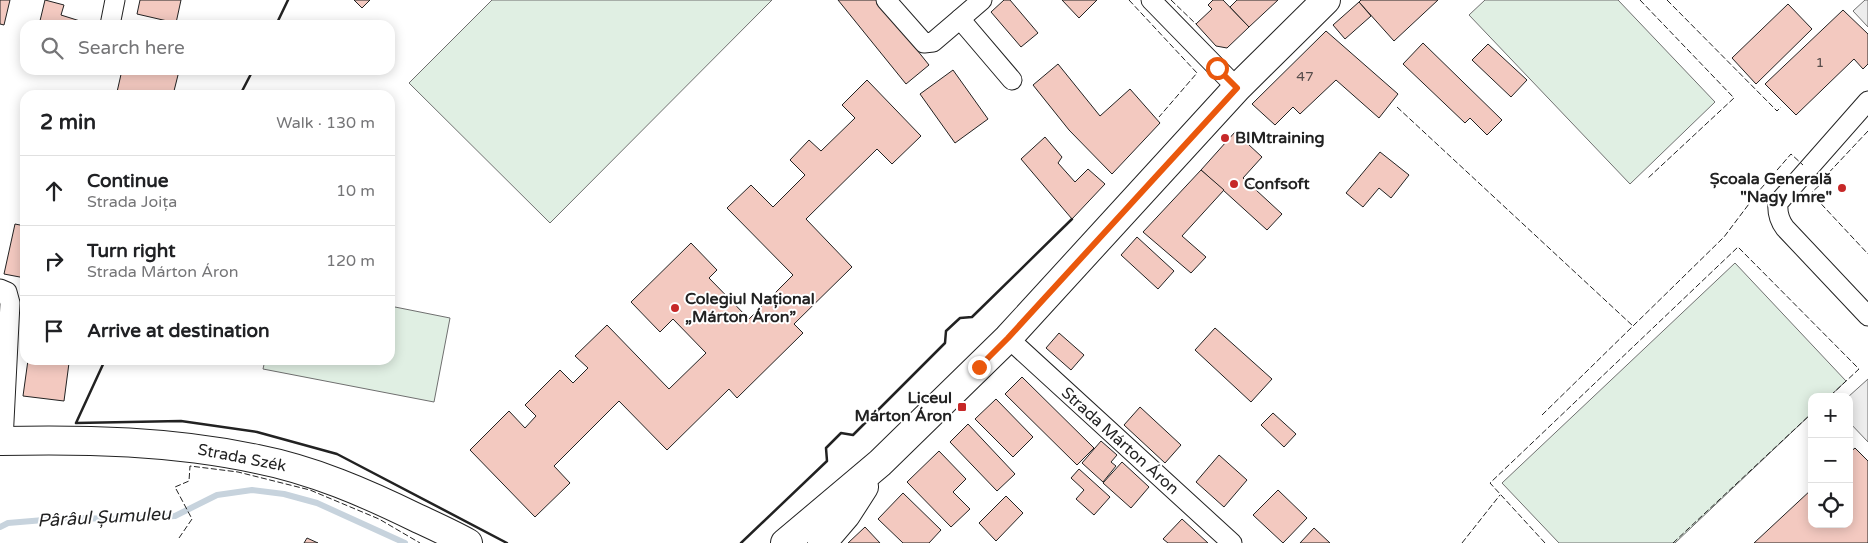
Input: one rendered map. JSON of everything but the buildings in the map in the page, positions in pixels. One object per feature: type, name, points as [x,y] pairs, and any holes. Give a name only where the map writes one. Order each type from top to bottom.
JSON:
[{"type":"main road","points":[[785,543],[880,463],[1008,338],[1237,88],[1326,0]]},
{"type":"main road","name":"Strada Szék","points":[[2,441],[80,440],[157,445],[257,458],[310,473],[372,496],[468,543]]},
{"type":"main road","points":[[822,543],[846,515],[880,463]]},
{"type":"street","points":[[111,20],[115,0]]},
{"type":"street","points":[[886,0],[924,43],[933,42],[982,0]]},
{"type":"street","points":[[1151,0],[1237,88]]},
{"type":"street","points":[[960,19],[1012,80]]},
{"type":"street","points":[[1868,101],[1778,202],[1778,216],[1785,228],[1868,316]]},
{"type":"street","points":[[0,289],[7,292],[10,303],[2,441]]},
{"type":"street","name":"Strada Márton Áron","points":[[1008,338],[1232,543]]},
{"type":"green space","points":[[492,0],[772,0],[550,223],[409,83]]},
{"type":"green space","points":[[1485,0],[1618,0],[1715,102],[1630,184],[1469,15]]},
{"type":"green space","points":[[1735,263],[1846,381],[1833,393],[1808,393],[1808,417],[1675,543],[1559,543],[1502,483]]},
{"type":"green space","points":[[395,307],[450,318],[434,402],[263,369],[264,365],[395,365]]},
{"type":"shaded area","points":[[1865,0],[1868,0],[1868,27],[1853,11]]},
{"type":"shaded area","points":[[1868,379],[1868,442],[1853,426],[1852,393]]},
{"type":"waterway","name":"Pârâul Șumuleu","points":[[0,527],[8,523],[68,518],[126,519],[175,516],[217,495],[252,490],[284,494],[317,503],[405,543]]},
{"type":"fence","points":[[1129,0],[1197,73],[1159,117]]},
{"type":"fence","points":[[1171,0],[1196,24]]},
{"type":"fence","points":[[1640,0],[1734,98],[1647,179]]},
{"type":"fence","points":[[1667,0],[1777,111],[1781,107]]},
{"type":"fence","points":[[1397,107],[1633,326]]},
{"type":"fence","points":[[1868,131],[1811,193],[1868,254]]},
{"type":"fence","points":[[1542,415],[1724,237],[1758,192],[1791,154],[1803,165]]},
{"type":"fence","points":[[1812,174],[1820,182]]},
{"type":"fence","points":[[1545,543],[1490,483],[1738,247],[1859,369],[1833,393]]},
{"type":"fence","points":[[1673,543],[1808,417]]},
{"type":"fence","points":[[179,538],[192,519],[175,487],[189,481],[190,466],[238,472],[310,490],[379,519],[420,543]]},
{"type":"fence","points":[[1462,543],[1500,495]]},
{"type":"wall","points":[[278,20],[288,0]]},
{"type":"wall","points":[[243,90],[250,75]]},
{"type":"wall","points":[[741,543],[827,461],[826,448],[841,433],[853,435],[945,343],[946,331],[960,318],[972,317],[1072,219]]},
{"type":"wall","points":[[103,365],[76,423],[181,421],[257,432],[337,454],[507,543]]},
{"type":"place","name":"BIMtraining","points":[[1225,138]]},
{"type":"place","name":"Confsoft","points":[[1234,184]]},
{"type":"place","name":"Școala Generală \"Nagy Imre\"","points":[[1842,188]]},
{"type":"place","name":"Colegiul Național „Márton Áron”","points":[[675,308]]},
{"type":"place","name":"Liceul Márton Áron","points":[[962,407]]},
{"type":"route","points":[[979,367],[1008,338],[1237,88],[1217,68]]}]
